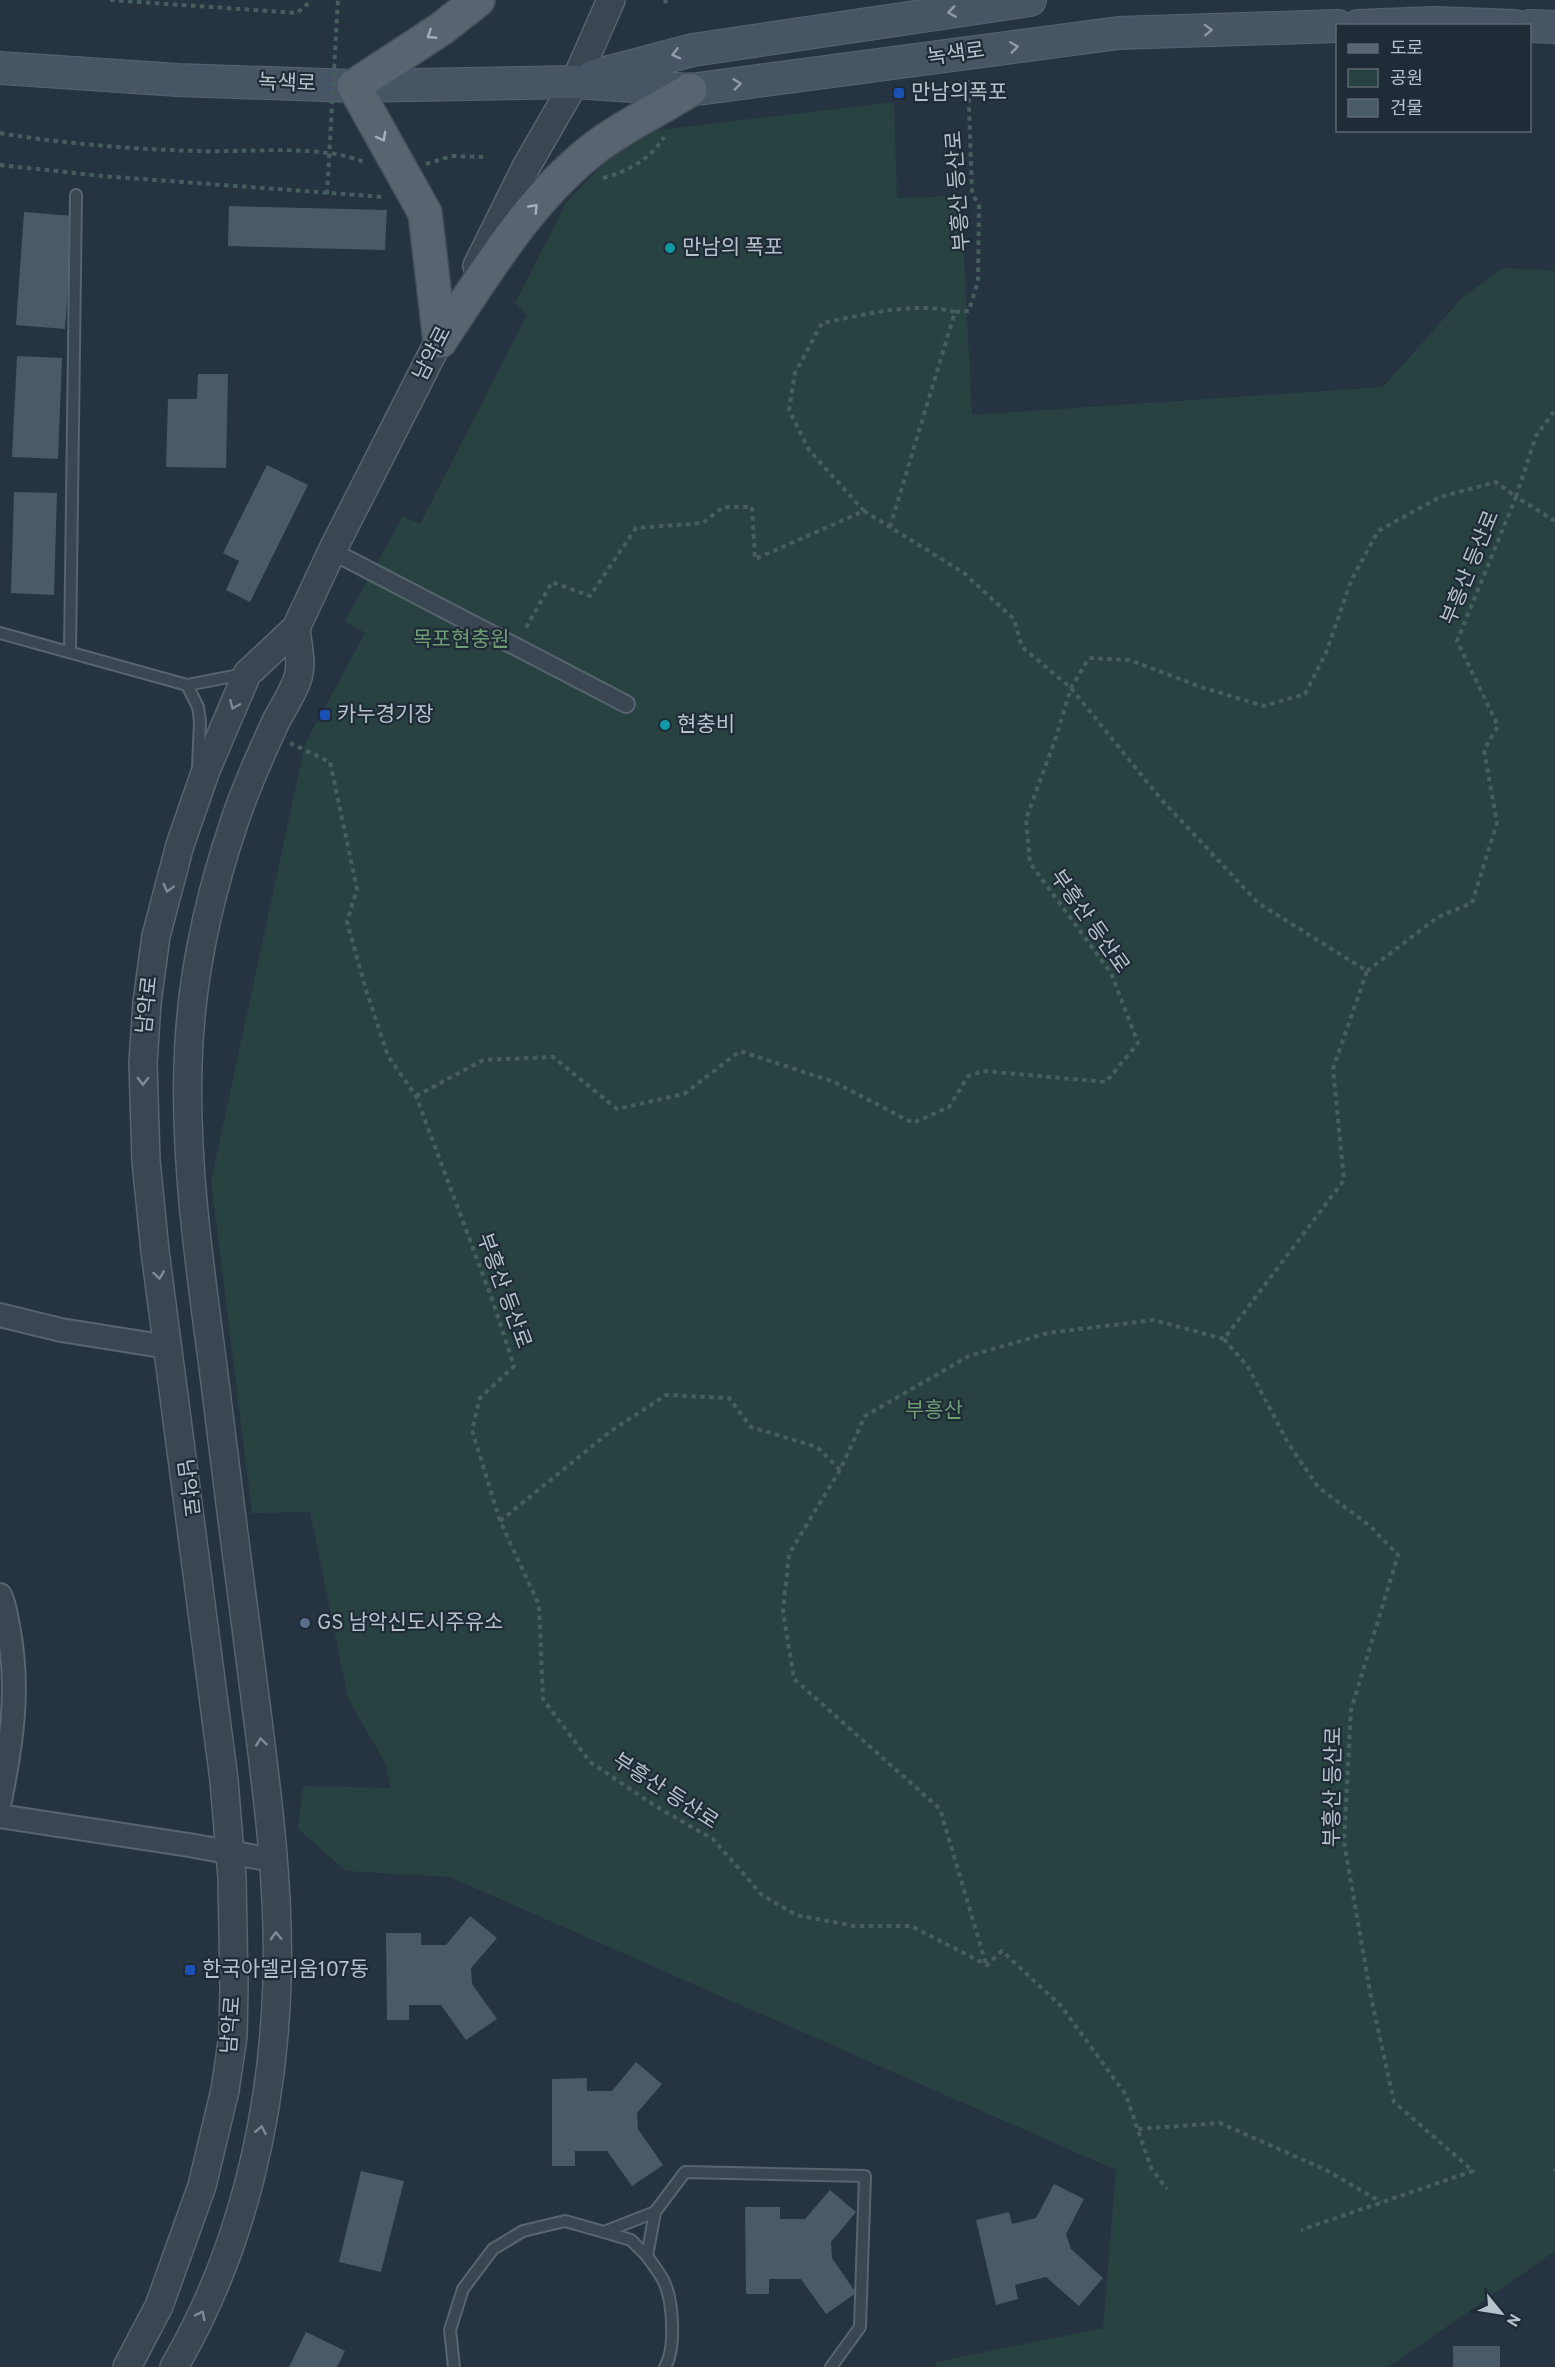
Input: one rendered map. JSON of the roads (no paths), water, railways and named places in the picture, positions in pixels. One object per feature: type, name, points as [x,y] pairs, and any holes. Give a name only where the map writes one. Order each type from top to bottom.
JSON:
[{"type":"main road","points":[[440,341],[425,213],[354,86],[441,29],[478,0]]},
{"type":"main road","name":"녹색로","points":[[575,81],[693,50],[1030,0]]},
{"type":"main road","points":[[1409,24],[1461,24]]},
{"type":"main road","name":"녹색로","points":[[0,69],[178,80],[354,86],[575,81],[690,90],[1119,33],[1336,26]]},
{"type":"main road","points":[[1531,26],[1555,27]]},
{"type":"main road","points":[[440,341],[525,217],[564,177],[600,144],[690,90]]},
{"type":"street","name":"남악로","points":[[127,2367],[159,2306],[202,2186],[225,2090],[233,2036],[234,1986],[230,1852],[224,1780],[146,1161],[143,1063],[147,1002],[156,936],[180,845],[197,796],[247,674],[296,628],[332,551],[526,167],[575,81],[611,0]]},
{"type":"street","points":[[332,551],[626,704]]},
{"type":"street","name":"남악로","points":[[174,2367],[204,2310],[222,2266],[255,2162],[272,2065],[277,1977],[273,1860],[263,1762],[188,1162],[187,1114],[191,1020],[196,975],[207,920],[234,821],[251,774],[300,672],[296,628]]},
{"type":"street","points":[[0,1315],[61,1330],[168,1347]]},
{"type":"street","points":[[0,1595],[12,1644],[15,1706],[12,1743],[0,1801]]},
{"type":"street","points":[[0,1816],[273,1860]]},
{"type":"lane","points":[[70,652],[76,195]]},
{"type":"lane","points":[[0,633],[187,685],[247,674]]},
{"type":"lane","points":[[187,685],[198,707],[200,721],[197,796]]},
{"type":"lane","points":[[647,2256],[655,2212],[685,2172],[865,2176],[860,2327],[831,2367]]},
{"type":"lane","points":[[604,2232],[655,2212]]},
{"type":"lane","points":[[454,2367],[450,2330],[463,2289],[493,2249],[523,2231],[565,2221],[630,2240],[647,2256],[665,2284],[672,2318],[669,2360],[665,2367]]},
{"type":"place","name":"만남의폭포","points":[[899,93]]},
{"type":"place","name":"만남의 폭포","points":[[670,248]]},
{"type":"place","name":"카누경기장","points":[[325,715]]},
{"type":"place","name":"현충비","points":[[665,725]]},
{"type":"place","name":"GS 남악신도시주유소","points":[[305,1623]]},
{"type":"place","name":"한국아델리움107동","points":[[190,1970]]},
{"type":"park label","name":"목포현충원","points":[[461,640]]},
{"type":"park label","name":"부흥산","points":[[934,1411]]}]
